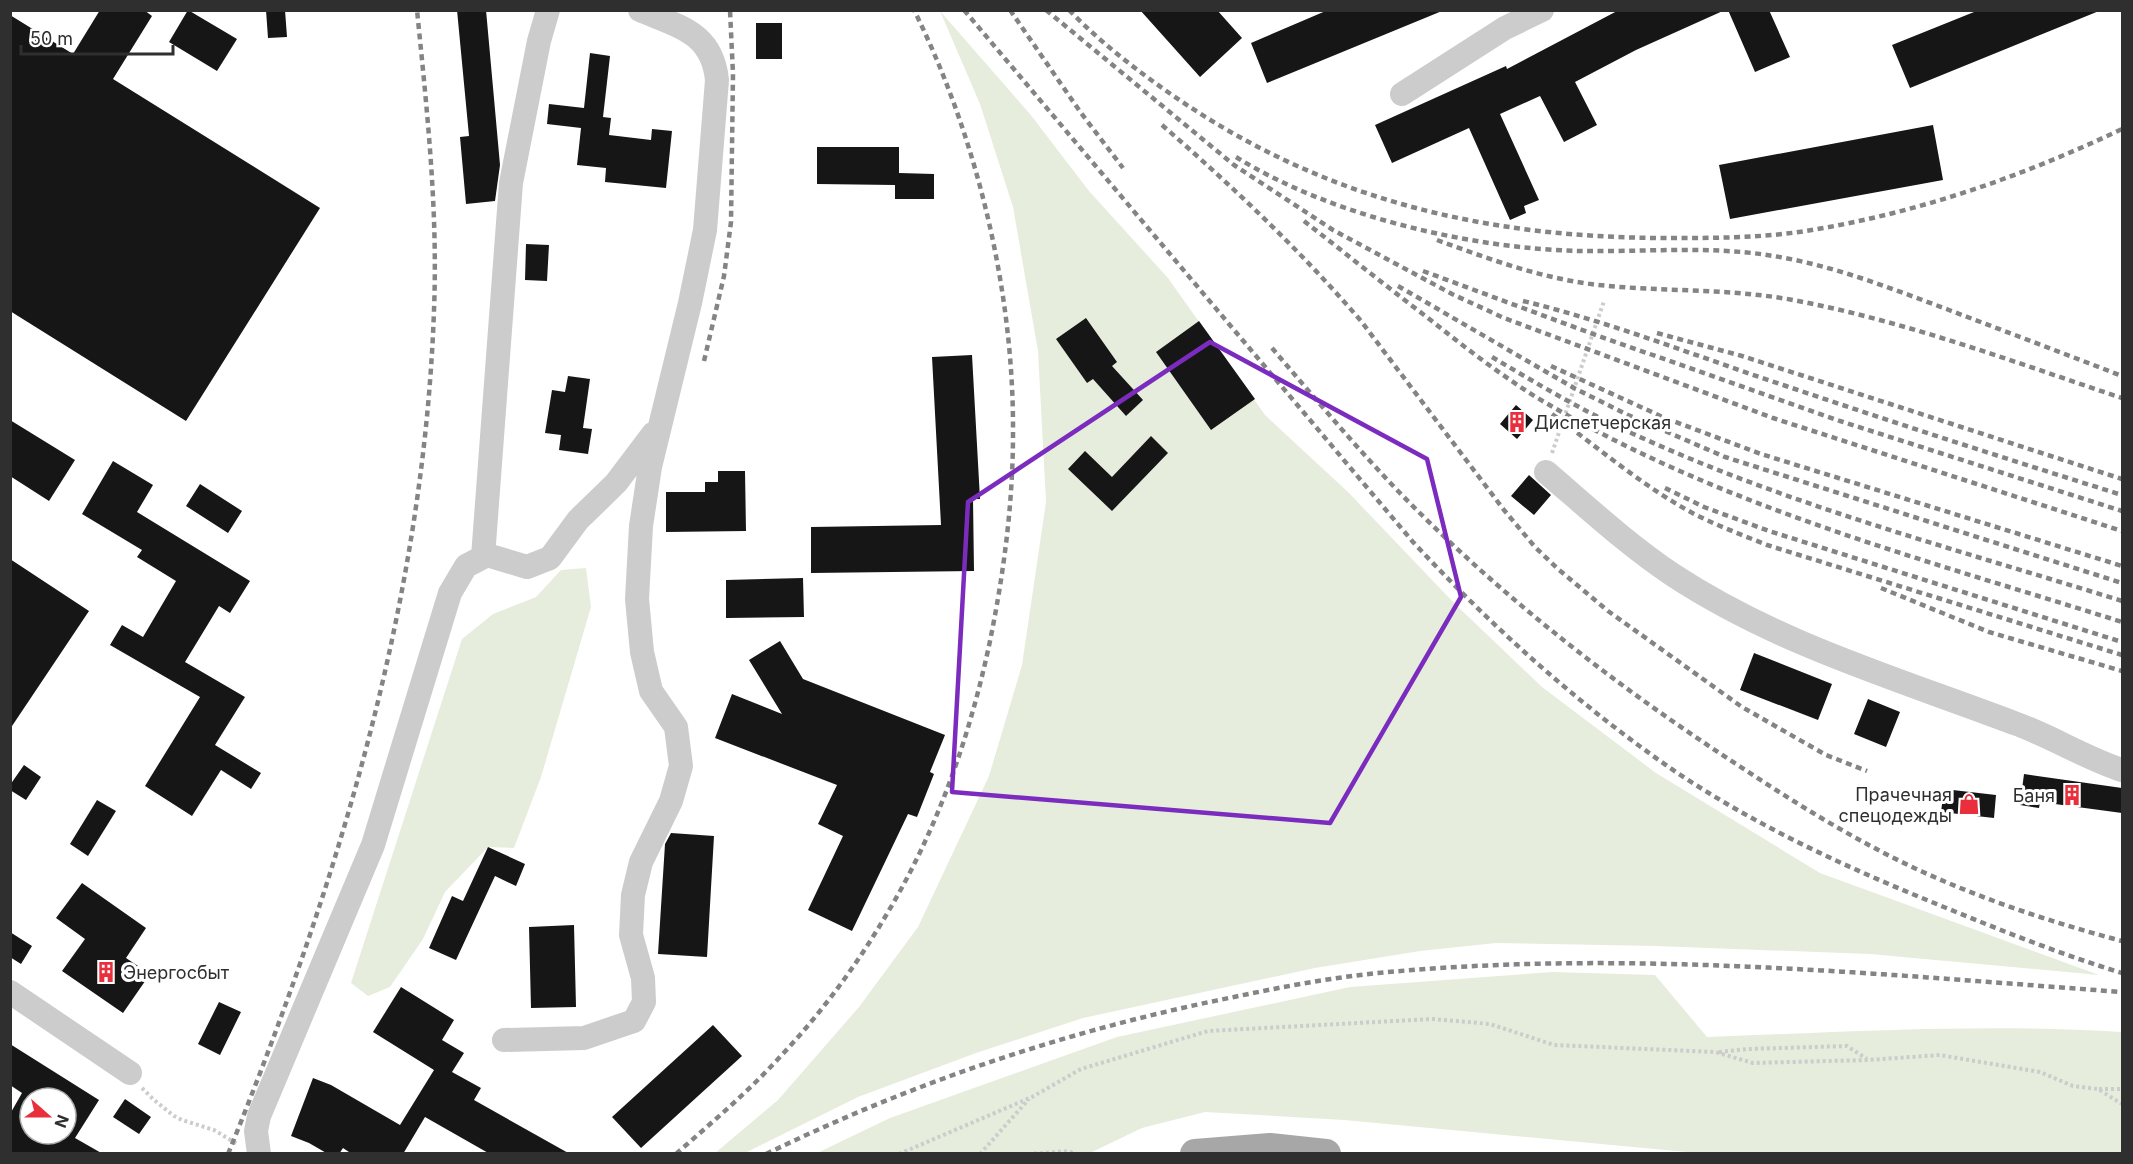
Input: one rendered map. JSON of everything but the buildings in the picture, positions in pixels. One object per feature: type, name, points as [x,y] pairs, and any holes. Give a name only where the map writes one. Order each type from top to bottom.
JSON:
[{"type":"main road","points":[[1195,1154],[1270,1148],[1326,1154]]},
{"type":"street","points":[[483,557],[511,183],[539,41],[548,10]]},
{"type":"street","points":[[504,1040],[584,1038],[634,1021],[644,1002],[643,978],[631,935],[633,895],[641,862],[671,801],[681,766],[676,727],[651,691],[646,674],[637,599],[645,495],[705,230],[717,80],[716,63],[703,42],[674,25],[640,10]]},
{"type":"street","points":[[1402,94],[1505,28],[1542,10]]},
{"type":"street","points":[[250,1150],[259,1116],[373,845],[450,593],[466,566],[488,555],[527,567],[550,558],[578,520],[616,483],[659,426]]},
{"type":"street","points":[[1546,472],[1643,554],[1707,596],[1822,652],[2015,723],[2122,770]]},
{"type":"street","points":[[10,992],[130,1073]]},
{"type":"path","points":[[1546,472],[1604,301]]},
{"type":"path","points":[[899,1154],[1032,1096],[1081,1068],[1208,1031],[1432,1020],[1490,1024],[1554,1045],[1715,1052],[1847,1046],[1868,1060]]},
{"type":"path","points":[[1715,1052],[1753,1063],[1868,1060],[1940,1055],[2040,1072],[2073,1086],[2122,1089]]},
{"type":"path","points":[[130,1073],[154,1100],[174,1116],[214,1130],[250,1150]]},
{"type":"path","points":[[2098,1089],[2122,1104]]},
{"type":"path","points":[[980,1154],[1032,1096]]},
{"type":"path","points":[[1028,1154],[1069,1151],[1074,1154]]},
{"type":"highlighted area","points":[[1210,342],[1427,459],[1461,597],[1330,823],[952,792],[968,502]]},
{"type":"green space","points":[[940,11],[1030,114],[1089,191],[1168,278],[1265,415],[1348,492],[1456,605],[1542,687],[1656,773],[1820,873],[2099,975],[1870,954],[1656,946],[1496,943],[1420,951],[1315,968],[1083,1018],[976,1053],[858,1097],[745,1153],[714,1154],[778,1100],[859,1007],[918,927],[989,776],[1022,665],[1046,502],[1038,351],[1013,207],[980,104]]},
{"type":"green space","points":[[586,568],[591,607],[541,777],[514,848],[488,847],[445,892],[423,939],[390,987],[368,996],[351,983],[462,639],[493,614],[536,597],[561,570]]},
{"type":"green space","points":[[1552,972],[1655,975],[1707,1037],[1967,1028],[2122,1032],[2122,1153],[1708,1154],[1344,1120],[1205,1112],[1142,1128],[1090,1153],[817,1153],[890,1118],[1117,1037],[1350,987]]},
{"type":"railway","points":[[228,1154],[305,950],[338,846],[368,741],[393,634],[413,527],[427,419],[435,272],[431,160],[417,10]]},
{"type":"railway","points":[[704,361],[724,276],[731,222],[733,74],[730,10]]},
{"type":"railway","points":[[676,1154],[741,1096],[794,1042],[837,989],[876,932],[922,848],[950,781],[973,712],[990,641],[1000,589],[1011,485],[1012,380],[1007,325],[988,216],[973,162],[956,110],[914,10]]},
{"type":"railway","points":[[964,10],[1413,542],[1474,605],[1572,693],[1640,747],[1676,772],[1739,811],[1804,845],[1985,924],[2122,973]]},
{"type":"railway","points":[[1010,10],[1081,113],[1123,168]]},
{"type":"railway","points":[[1046,10],[1234,165],[1333,230],[1452,294],[1504,318],[1773,418],[2122,531]]},
{"type":"railway","points":[[1069,10],[1091,32],[1165,90],[1223,128],[1282,159],[1343,185],[1404,205],[1468,220],[1533,230],[1599,236],[1717,238],[1783,234],[1841,225],[1924,205],[2004,179],[2122,129]]},
{"type":"railway","points":[[1162,125],[1265,219],[1338,295],[1361,321],[1504,510],[1535,547],[1558,569],[1608,611],[1742,707],[1826,755],[1867,771]]},
{"type":"railway","points":[[1236,157],[1274,178],[1358,212],[1449,236],[1539,249],[1745,252],[1814,264],[1905,293],[2122,376]]},
{"type":"railway","points":[[1304,221],[1494,369],[1536,397],[1605,435],[1676,469],[1822,527],[2122,622]]},
{"type":"railway","points":[[1437,240],[1516,267],[1578,282],[1769,296],[1835,309],[1959,343],[2122,398]]},
{"type":"railway","points":[[1423,271],[1840,421],[2122,511]]},
{"type":"railway","points":[[1398,286],[1574,388],[1628,415],[1725,457],[2122,583]]},
{"type":"railway","points":[[1523,301],[1623,330],[1870,414],[2122,495]]},
{"type":"railway","points":[[1657,333],[1742,356],[2122,479]]},
{"type":"railway","points":[[1272,348],[1382,474],[1475,565],[1599,668],[1686,730],[1800,805],[1898,860],[1947,883],[1996,902],[2122,941]]},
{"type":"railway","points":[[1492,357],[1610,423],[1748,481],[1872,524],[2122,601]]},
{"type":"railway","points":[[1551,366],[1665,418],[1761,454],[2122,566]]},
{"type":"railway","points":[[1552,414],[1652,488],[1687,510],[1726,529],[1767,545],[2122,655]]},
{"type":"railway","points":[[1665,488],[1704,507],[1769,531],[2122,642]]},
{"type":"railway","points":[[1881,588],[1989,632],[2122,671]]},
{"type":"railway","points":[[766,1154],[936,1081],[1054,1042],[1173,1010],[1287,986],[1360,975],[1471,966],[1564,963],[1657,964],[1843,972],[2122,992]]},
{"type":"place","name":"Диспетчерская","points":[[1517,422]]},
{"type":"place","name":"Баня","points":[[2072,795]]},
{"type":"place","name":"Прачечная спецодежды","points":[[1969,804]]},
{"type":"place","name":"Энергосбыт","points":[[106,972]]}]
